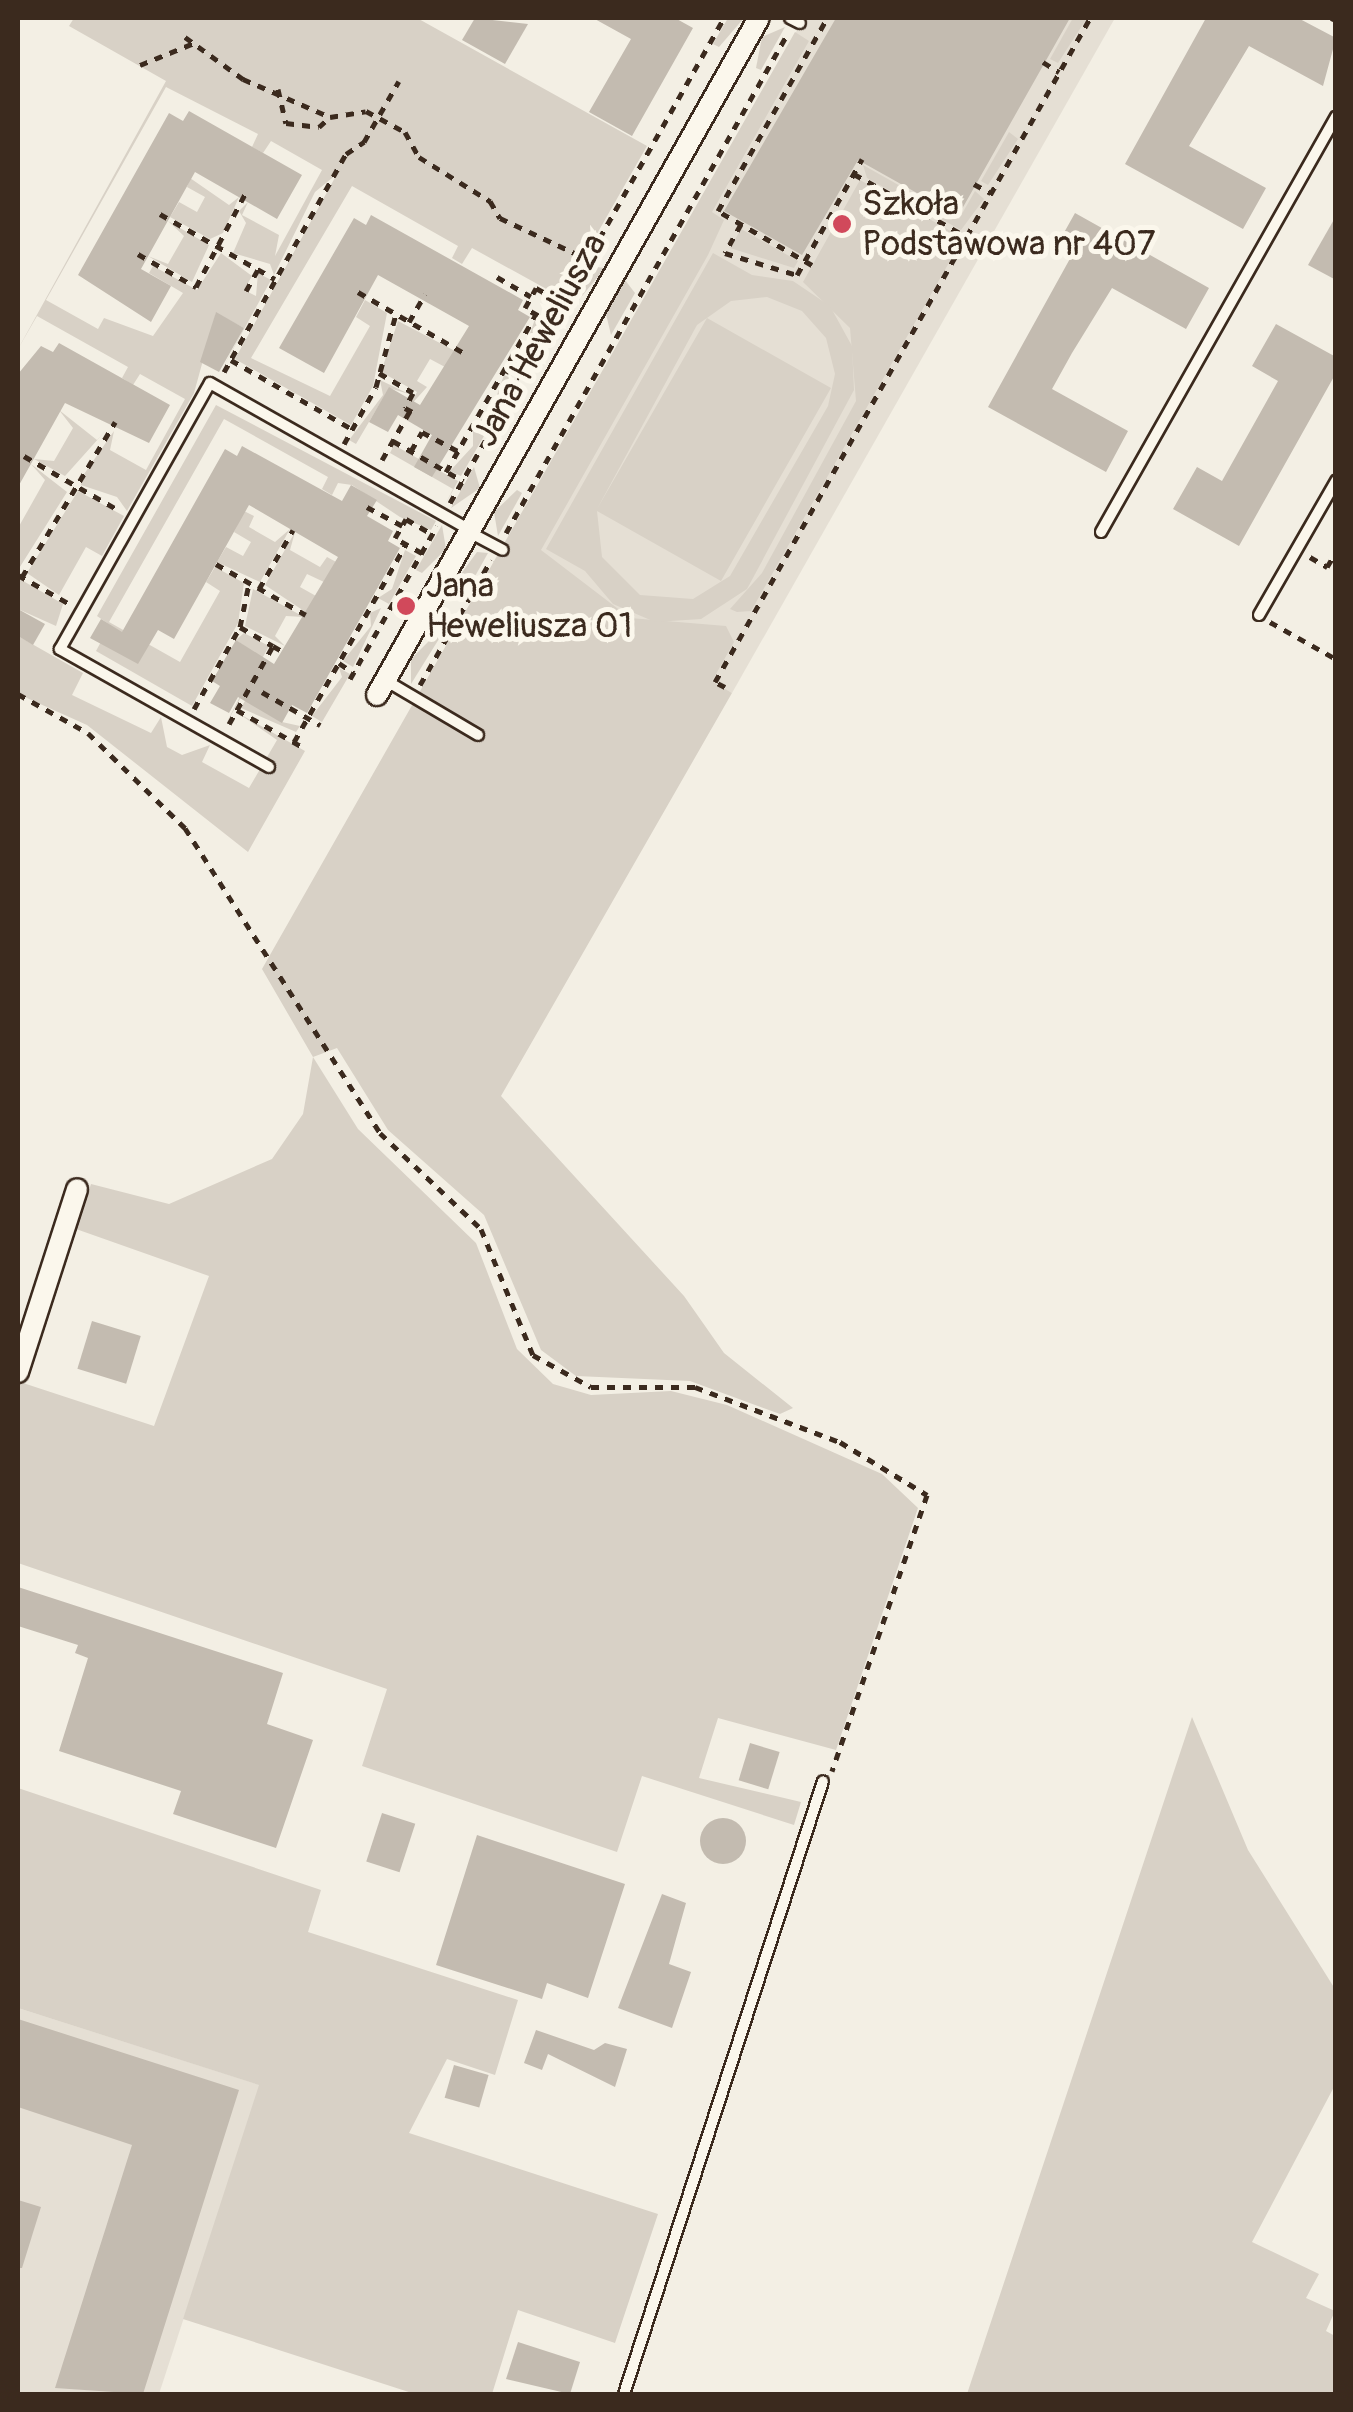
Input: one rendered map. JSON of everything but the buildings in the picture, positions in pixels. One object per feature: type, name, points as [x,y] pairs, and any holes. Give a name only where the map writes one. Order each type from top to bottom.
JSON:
[{"type":"street","name":"Jana Heweliusza","points":[[382,688],[759,18]]},
{"type":"street","points":[[18,1372],[77,1190]]},
{"type":"lane","points":[[1101,532],[1336,117]]},
{"type":"lane","points":[[269,767],[60,649],[134,518],[216,387],[499,548]]},
{"type":"lane","points":[[1259,615],[1336,481]]},
{"type":"lane","points":[[382,688],[478,735]]},
{"type":"lane","points":[[624,2394],[824,1781]]},
{"type":"path","points":[[448,506],[724,18]]},
{"type":"path","points":[[809,263],[718,212],[827,18]]},
{"type":"path","points":[[725,687],[715,682],[1090,18]]},
{"type":"path","points":[[418,688],[794,23]]},
{"type":"path","points":[[185,37],[243,79],[278,89],[330,117],[378,117],[500,218],[587,259]]},
{"type":"path","points":[[140,65],[154,52],[170,59],[194,44]]},
{"type":"path","points":[[1042,62],[1060,72]]},
{"type":"path","points":[[216,387],[346,154],[378,117],[399,81]]},
{"type":"path","points":[[278,89],[286,123],[319,127],[330,117]]},
{"type":"path","points":[[741,224],[725,253],[797,275],[809,263],[842,190],[862,159]]},
{"type":"path","points":[[854,174],[976,242]]},
{"type":"path","points":[[974,184],[991,194]]},
{"type":"path","points":[[138,254],[196,287],[238,218],[246,192]]},
{"type":"path","points":[[160,214],[275,279]]},
{"type":"path","points":[[246,291],[258,270]]},
{"type":"path","points":[[496,278],[531,297]]},
{"type":"path","points":[[552,323],[524,308],[536,288],[563,303]]},
{"type":"path","points":[[358,292],[464,353]]},
{"type":"path","points":[[409,322],[425,294]]},
{"type":"path","points":[[337,455],[378,373],[396,314]]},
{"type":"path","points":[[446,472],[536,314]]},
{"type":"path","points":[[230,360],[352,429]]},
{"type":"path","points":[[504,370],[520,378]]},
{"type":"path","points":[[374,476],[410,411],[414,393],[378,373]]},
{"type":"path","points":[[410,411],[418,415]]},
{"type":"path","points":[[82,611],[20,576],[115,422]]},
{"type":"path","points":[[473,425],[489,434]]},
{"type":"path","points":[[411,451],[422,432],[458,452]]},
{"type":"path","points":[[393,442],[462,481]]},
{"type":"path","points":[[24,456],[134,518]]},
{"type":"path","points":[[367,507],[402,526]]},
{"type":"path","points":[[422,553],[396,538],[406,519],[433,534]]},
{"type":"path","points":[[338,663],[352,676],[438,524]]},
{"type":"path","points":[[259,589],[293,530]]},
{"type":"path","points":[[294,742],[406,544]]},
{"type":"path","points":[[216,564],[306,615]]},
{"type":"path","points":[[183,705],[193,710],[240,627],[249,583]]},
{"type":"path","points":[[374,600],[390,609]]},
{"type":"path","points":[[1259,615],[1336,659]]},
{"type":"path","points":[[240,627],[282,651]]},
{"type":"path","points":[[220,740],[273,646]]},
{"type":"path","points":[[262,692],[320,725]]},
{"type":"path","points":[[18,694],[88,733],[185,828],[380,1133],[481,1229],[533,1355],[591,1387],[695,1386],[840,1442],[926,1496],[838,1765],[824,1781]]},
{"type":"path","points":[[237,710],[306,749]]},
{"type":"shaded area","points":[[74,18],[417,18],[647,146],[561,297],[472,248],[462,264],[452,258],[458,246],[352,186],[251,358],[330,396],[370,326],[356,317],[365,300],[387,313],[373,386],[351,425],[235,359],[337,174],[315,192],[274,275],[270,264],[233,253],[246,223],[239,211],[248,202],[242,215],[279,235],[275,256],[322,170],[271,141],[263,153],[252,147],[258,134],[166,87],[46,300],[98,329],[104,318],[153,336],[183,293],[149,273],[153,266],[197,290],[221,253],[252,276],[244,290],[256,296],[258,273],[271,280],[220,373],[244,328],[216,313],[194,393],[127,511],[117,497],[81,485],[82,477],[114,431],[110,450],[146,470],[185,399],[140,374],[133,385],[122,378],[128,367],[37,316],[18,349],[166,81],[69,26]]},
{"type":"shaded area","points":[[728,18],[744,18],[719,47],[713,44]]},
{"type":"shaded area","name":"Szkoła Podstawowa nr 407","points":[[804,18],[1115,18],[732,693],[497,561]]},
{"type":"shaded area","points":[[1073,18],[1087,18],[1058,63],[1050,59]]},
{"type":"shaded area","points":[[785,27],[761,70],[756,68],[762,37]]},
{"type":"shaded area","points":[[795,32],[809,41],[712,212],[724,220],[708,255],[541,550],[630,618],[726,626],[734,642],[712,681],[732,693],[501,1096],[684,1296],[724,1353],[793,1408],[780,1414],[690,1381],[576,1376],[541,1350],[484,1215],[388,1130],[337,1048],[313,1057],[262,969]]},
{"type":"shaded area","points":[[1009,132],[1018,139],[988,185],[981,181]]},
{"type":"shaded area","points":[[863,165],[959,219],[975,191],[984,199],[961,230],[867,178]]},
{"type":"shaded area","points":[[190,178],[229,205],[239,197],[223,233],[210,239],[170,217],[179,202],[197,212],[205,197],[187,187]]},
{"type":"shaded area","points":[[860,180],[963,238],[751,611],[737,612],[730,609],[762,573],[856,401],[850,328],[803,282]]},
{"type":"shaded area","points":[[168,221],[209,245],[192,282],[148,256],[168,264],[184,236]]},
{"type":"shaded area","points":[[741,229],[798,261],[794,268],[730,248]]},
{"type":"shaded area","points":[[713,253],[752,275],[793,281],[830,306],[852,346],[854,390],[747,589],[701,619],[655,622],[613,604],[585,571],[546,549]],"holes":[[[767,297],[802,311],[826,338],[835,374],[828,406],[730,576],[693,599],[640,595],[602,557],[597,511],[721,581],[831,388],[707,318],[597,509],[697,325],[731,301]]]},
{"type":"shaded area","points":[[588,266],[605,268],[569,312],[564,309]]},
{"type":"shaded area","points":[[625,280],[635,293],[611,335],[606,314]]},
{"type":"shaded area","points":[[535,319],[546,326],[519,374],[508,368],[522,357]]},
{"type":"shaded area","points":[[398,321],[455,351],[445,367],[430,359],[417,381],[427,387],[409,407],[417,392],[381,372]]},
{"type":"shaded area","points":[[504,375],[515,380],[488,429],[477,423],[491,412]]},
{"type":"shaded area","points":[[380,380],[409,394],[389,388],[356,444],[349,440],[383,395]]},
{"type":"shaded area","points":[[216,405],[436,521],[431,530],[400,517],[352,485],[338,483],[332,495],[322,489],[328,477],[224,419],[109,622],[180,662],[220,591],[206,582],[215,567],[244,583],[238,623],[192,706],[96,651],[110,625],[97,616]]},
{"type":"shaded area","points":[[59,410],[97,440],[108,428],[65,476],[34,459],[54,461],[73,428]]},
{"type":"shaded area","points":[[473,429],[484,436],[461,476],[450,471],[473,446]]},
{"type":"shaded area","points":[[394,445],[458,481],[445,505],[453,489],[390,453]]},
{"type":"shaded area","points":[[31,464],[67,492],[18,570],[18,528],[45,480]]},
{"type":"shaded area","points":[[474,467],[480,488],[451,508]]},
{"type":"shaded area","points":[[517,490],[522,493],[498,536],[494,512]]},
{"type":"shaded area","points":[[78,491],[124,516],[102,556],[86,547],[59,595],[27,573]]},
{"type":"shaded area","points":[[244,511],[254,516],[249,527],[275,542],[290,529],[260,582],[217,562],[226,547],[243,556],[251,542],[234,532]]},
{"type":"shaded area","points":[[442,525],[446,549],[422,573],[416,570]]},
{"type":"shaded area","points":[[295,532],[290,550],[320,567],[327,557],[338,563],[324,582],[307,574],[300,587],[316,596],[307,613],[265,585]]},
{"type":"shaded area","points":[[405,550],[416,556],[389,604],[378,598],[392,589]]},
{"type":"shaded area","points":[[477,552],[488,553],[464,596],[458,578]]},
{"type":"shaded area","points":[[18,578],[63,604],[56,626],[18,609]]},
{"type":"shaded area","points":[[253,589],[304,617],[286,616],[275,636],[285,646],[245,626]]},
{"type":"shaded area","points":[[381,608],[353,667],[343,661],[371,626],[370,613]]},
{"type":"shaded area","points":[[438,632],[442,634],[411,684],[411,659]]},
{"type":"shaded area","points":[[244,633],[269,646],[225,726],[260,657],[236,640]]},
{"type":"shaded area","points":[[18,636],[83,673],[72,695],[151,733],[161,717],[167,747],[182,755],[210,745],[202,762],[249,788],[277,740],[238,713],[305,751],[248,852],[87,725],[18,694]]},
{"type":"shaded area","points":[[267,661],[282,722],[300,726],[296,732],[241,708]]},
{"type":"shaded area","points":[[339,668],[350,674],[322,722],[312,716],[342,677]]},
{"type":"shaded area","points":[[313,1057],[358,1129],[476,1243],[517,1349],[553,1384],[591,1395],[671,1391],[727,1405],[882,1474],[918,1508],[836,1750],[718,1718],[699,1778],[801,1802],[794,1825],[642,1776],[617,1852],[362,1766],[387,1689],[18,1563],[20,1382],[154,1426],[209,1276],[76,1229],[91,1184],[169,1204],[272,1159],[303,1114]]},
{"type":"shaded area","points":[[1192,1717],[1248,1850],[1335,1989],[1335,2085],[1252,2242],[1319,2274],[1306,2298],[1335,2311],[1326,2331],[1335,2336],[1335,2394],[967,2394]]},
{"type":"shaded area","points":[[18,1788],[321,1890],[308,1932],[518,2000],[495,2075],[447,2059],[409,2133],[658,2214],[615,2343],[518,2310],[492,2394],[415,2394],[183,2319],[259,2085],[18,2008]]},
{"type":"shaded area","points":[[18,2008],[260,2085],[159,2394],[18,2392]]},
{"type":"place","name":"Szkoła Podstawowa nr 407","points":[[842,224]]},
{"type":"place","name":"Jana Heweliusza 01","points":[[406,606]]}]
